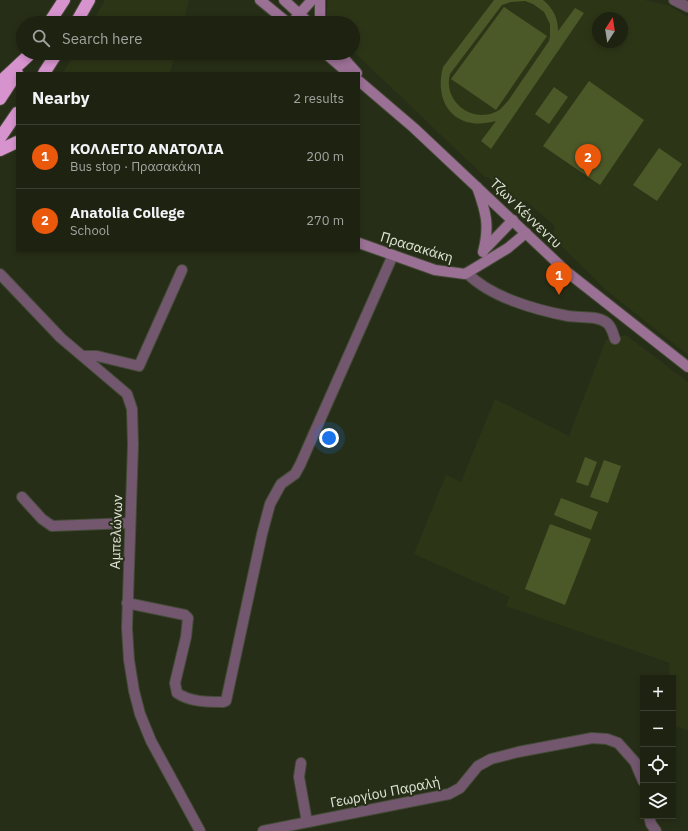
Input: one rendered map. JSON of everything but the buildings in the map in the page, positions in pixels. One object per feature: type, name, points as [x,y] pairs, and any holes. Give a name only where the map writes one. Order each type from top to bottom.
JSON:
[{"type":"highway","points":[[54,16],[64,0]]},
{"type":"highway","points":[[80,16],[89,0]]},
{"type":"highway","points":[[0,82],[23,60]]},
{"type":"highway","points":[[18,72],[25,60]]},
{"type":"highway","points":[[46,70],[52,60]]},
{"type":"highway","points":[[0,99],[16,75]]},
{"type":"highway","points":[[0,138],[16,114]]},
{"type":"highway","points":[[0,150],[16,142]]},
{"type":"main road","points":[[260,0],[279,16]]},
{"type":"main road","points":[[289,2],[299,14],[312,0]]},
{"type":"main road","points":[[320,0],[320,16]]},
{"type":"main road","points":[[285,16],[289,2]]},
{"type":"main road","points":[[333,60],[347,72]]},
{"type":"main road","points":[[345,60],[356,72]]},
{"type":"main road","name":"Τζων Κέννεντυ","points":[[360,77],[368,88]]},
{"type":"main road","name":"Τζων Κέννεντυ","points":[[360,82],[598,298],[688,367]]},
{"type":"main road","points":[[476,186],[485,209],[487,226],[487,236],[483,252]]},
{"type":"main road","points":[[471,270],[483,252],[513,220]]},
{"type":"main road","points":[[471,270],[508,248],[526,233]]},
{"type":"main road","name":"Πρασακάκη","points":[[360,243],[435,270],[452,273],[471,270]]},
{"type":"street","points":[[674,0],[688,7]]},
{"type":"street","points":[[127,604],[185,615],[188,618],[186,637],[175,682],[177,693],[181,696],[203,701],[226,701],[262,534],[270,504],[281,484],[295,474],[300,464],[393,255]]},
{"type":"street","points":[[83,356],[97,356],[140,366],[182,270]]},
{"type":"street","name":"Πρασακάκη","points":[[471,270],[484,288],[530,306],[568,316],[598,319],[606,322],[611,328],[615,339]]},
{"type":"street","name":"Αμπελώνων","points":[[0,274],[61,338],[126,394],[132,409],[133,445],[127,604],[129,660],[140,714],[151,741],[200,831]]},
{"type":"street","points":[[22,497],[42,519],[52,526],[130,523]]},
{"type":"street","name":"Γεωργίου Παραλή","points":[[263,831],[449,794],[460,788],[478,766],[491,759],[518,752],[592,738],[607,739],[618,743],[635,762],[640,774]]},
{"type":"street","points":[[301,763],[299,777],[307,822]]},
{"type":"street","points":[[649,819],[650,824],[656,831]]},
{"type":"shaded area","points":[[105,0],[189,0],[185,16],[96,16]]},
{"type":"shaded area","points":[[328,0],[644,0],[668,5],[688,17],[688,355],[606,290],[552,237],[555,226],[526,201],[515,203],[488,177],[486,178],[360,58],[360,16],[327,16]]},
{"type":"shaded area","points":[[494,0],[543,0],[550,6],[554,14],[558,31],[575,8],[584,13],[491,149],[481,141],[496,121],[470,123],[459,119],[451,112],[445,104],[442,93],[441,81],[443,67]],"holes":[[[525,1],[533,4],[544,12],[550,24],[549,41],[508,101],[500,110],[484,115],[467,111],[454,100],[450,92],[450,74],[502,5],[511,2]]]},
{"type":"shaded area","points":[[504,7],[547,36],[496,110],[451,79]]},
{"type":"shaded area","points":[[71,60],[173,60],[170,72],[64,72]]},
{"type":"shaded area","points":[[589,81],[644,120],[600,185],[543,146]]},
{"type":"shaded area","points":[[554,87],[568,97],[549,124],[535,114]]},
{"type":"shaded area","points":[[659,148],[682,164],[657,201],[633,185]]},
{"type":"shaded area","points":[[626,335],[688,382],[688,730],[676,727],[676,675],[668,675],[670,663],[506,606],[510,597],[414,554],[446,475],[461,482],[495,399],[569,436],[606,340]]},
{"type":"shaded area","points":[[585,457],[597,462],[588,486],[576,482]]},
{"type":"shaded area","points":[[604,460],[621,466],[608,503],[590,497]]},
{"type":"shaded area","points":[[561,498],[598,512],[591,530],[554,515]]},
{"type":"shaded area","points":[[550,524],[591,539],[565,605],[525,589]]},
{"type":"place","name":"Anatolia College","points":[[588,177]]},
{"type":"place","name":"ΚΟΛΛΕΓΙΟ ΑΝΑΤΟΛΙΑ","points":[[559,295]]}]
